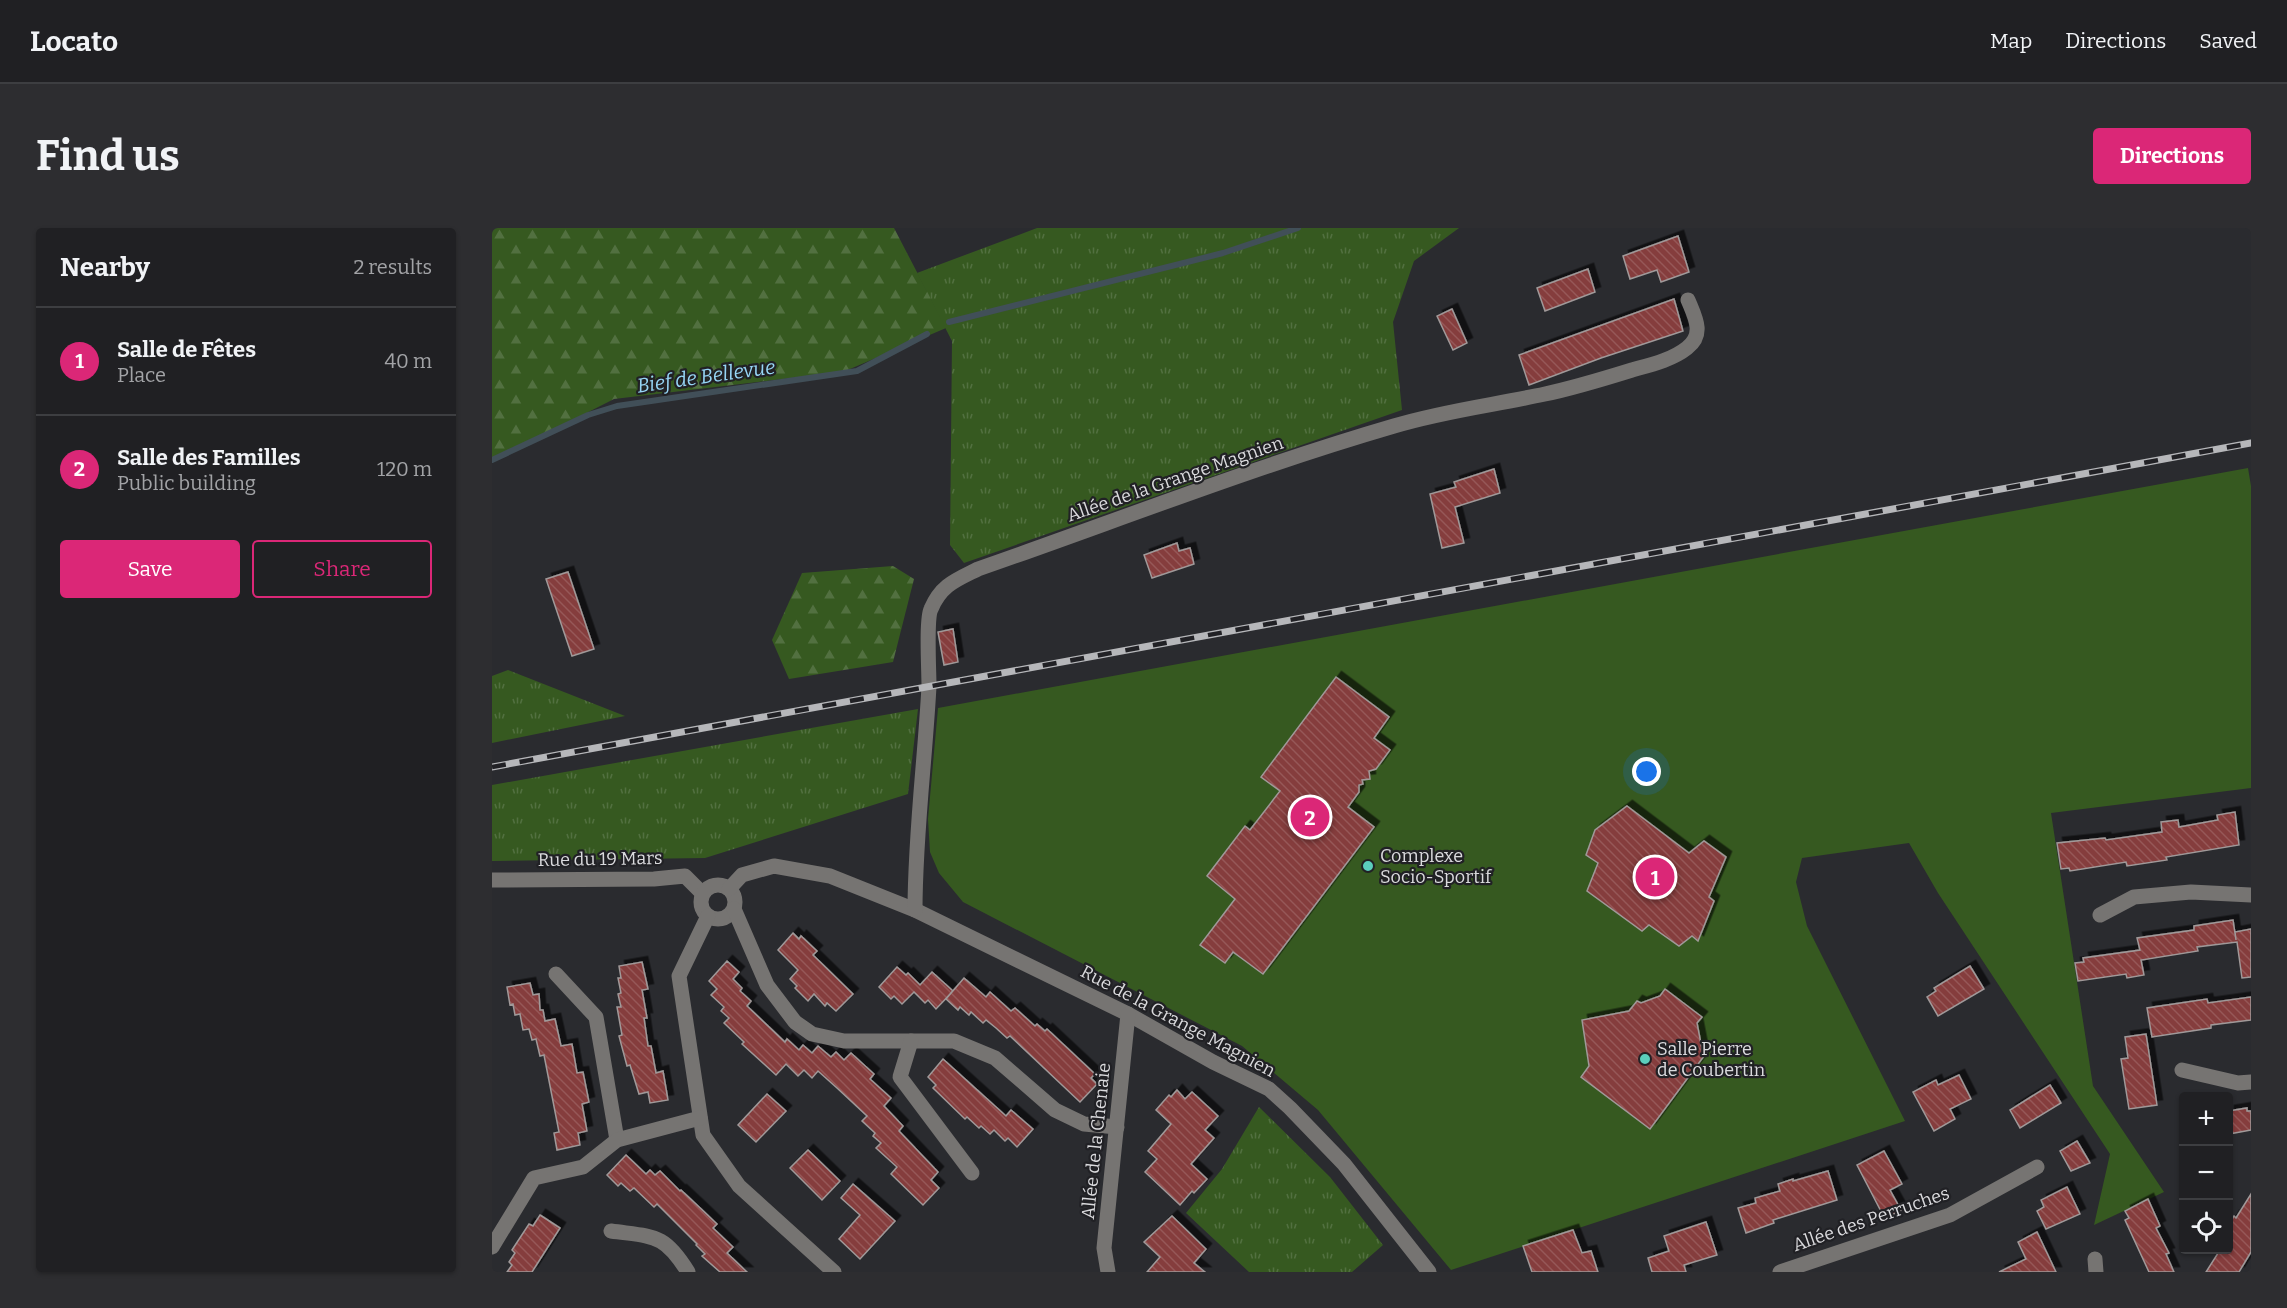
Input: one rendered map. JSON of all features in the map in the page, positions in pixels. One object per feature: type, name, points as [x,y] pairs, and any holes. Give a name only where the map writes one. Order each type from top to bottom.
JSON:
[{"type":"street","name":"Allée de la Grange Magnien","points":[[915,910],[919,792],[928,687],[929,611],[943,587],[978,569],[1000,561],[1256,471],[1394,426],[1432,416],[1547,394],[1663,361],[1686,349],[1697,337],[1698,326],[1688,300]]},
{"type":"street","name":"Rue de la Grange Magnien","points":[[729,889],[741,875],[774,866],[830,876],[915,910],[1128,1014],[1213,1062],[1269,1089],[1344,1164],[1429,1272]]},
{"type":"street","name":"Rue du 19 Mars","points":[[492,880],[654,879],[685,876],[702,893]]},
{"type":"street","points":[[734,909],[725,918],[713,919],[700,905],[702,893],[711,885],[718,884],[729,889],[735,897],[734,909],[767,985],[795,1022],[812,1034],[844,1041],[954,1041],[995,1058],[1054,1110],[1084,1124],[1118,1127]]},
{"type":"street","points":[[2100,915],[2134,897],[2191,892],[2251,895]]},
{"type":"street","points":[[708,916],[678,976],[703,1136],[740,1186],[834,1272]]},
{"type":"street","points":[[556,974],[596,1017],[617,1140]]},
{"type":"street","name":"Allée de la Chenaie","points":[[1108,1272],[1104,1248],[1128,1014]]},
{"type":"street","points":[[911,1041],[900,1077],[972,1173]]},
{"type":"street","points":[[2182,1070],[2238,1083],[2251,1082]]},
{"type":"street","points":[[492,1247],[534,1178],[583,1167],[617,1140],[700,1118]]},
{"type":"street","name":"Allée des Perruches","points":[[1780,1272],[1950,1215],[2037,1167]]},
{"type":"street","points":[[611,1231],[658,1238],[675,1252],[688,1272]]},
{"type":"green space","points":[[492,228],[894,228],[946,328],[843,372],[614,399],[492,461]]},
{"type":"green space","points":[[1037,228],[1459,228],[1414,261],[1393,322],[1402,410],[964,563],[950,545],[952,341],[917,273]]},
{"type":"green space","name":"Complexe Socio-Sportif","points":[[2248,468],[2251,486],[2251,788],[2051,813],[2093,1086],[2164,1192],[2094,1225],[2110,1154],[1938,893],[1909,843],[1802,858],[1796,882],[1807,926],[1905,1121],[1451,1270],[1318,1110],[1242,1046],[963,902],[939,873],[930,852],[928,819],[938,708]]},
{"type":"green space","points":[[893,566],[914,579],[893,662],[789,679],[772,640],[802,573]]},
{"type":"green space","points":[[508,670],[625,716],[492,743],[492,676]]},
{"type":"green space","points":[[918,709],[908,794],[705,858],[492,861],[492,785]]},
{"type":"green space","points":[[1259,1107],[1330,1177],[1383,1245],[1352,1272],[1249,1272],[1186,1213],[1222,1169]]},
{"type":"building","points":[[1678,236],[1689,272],[1661,282],[1657,270],[1630,279],[1623,256]]},
{"type":"building","points":[[1588,269],[1595,292],[1545,311],[1537,288]]},
{"type":"building","points":[[1674,299],[1683,331],[1529,385],[1519,355]]},
{"type":"building","points":[[1452,309],[1467,343],[1453,350],[1437,316]]},
{"type":"building","points":[[1494,469],[1500,493],[1455,507],[1464,543],[1442,548],[1430,494],[1456,487],[1454,482]]},
{"type":"building","points":[[1177,543],[1179,551],[1190,548],[1194,564],[1152,578],[1144,555]]},
{"type":"building","points":[[568,572],[594,649],[572,656],[546,579]]},
{"type":"building","points":[[953,629],[958,662],[944,665],[938,632]]},
{"type":"building","points":[[1336,677],[1389,717],[1374,738],[1390,750],[1376,769],[1369,771],[1370,779],[1362,780],[1363,784],[1359,785],[1359,792],[1348,807],[1374,827],[1263,974],[1233,952],[1225,963],[1200,945],[1235,899],[1207,876],[1245,826],[1250,830],[1280,791],[1261,777]]},
{"type":"building","points":[[1627,806],[1689,853],[1704,841],[1726,857],[1709,897],[1714,901],[1698,941],[1692,936],[1679,946],[1649,925],[1642,931],[1587,891],[1598,863],[1586,855],[1595,830]]},
{"type":"building","points":[[2235,812],[2239,845],[2127,866],[2126,862],[2070,871],[2069,868],[2061,869],[2057,843],[2105,838],[2106,840],[2162,832],[2161,822],[2178,820],[2179,827],[2218,820],[2217,815]]},
{"type":"building","points":[[2233,920],[2236,940],[2235,932],[2251,929],[2251,977],[2242,978],[2237,942],[2197,947],[2198,951],[2141,960],[2144,975],[2127,978],[2126,974],[2078,981],[2075,963],[2084,962],[2083,958],[2140,950],[2137,938],[2194,930],[2194,926]]},
{"type":"building","points":[[793,933],[799,939],[801,936],[817,951],[813,955],[853,994],[836,1011],[827,1003],[825,1006],[814,994],[808,1001],[795,988],[797,986],[790,979],[798,970],[778,950]]},
{"type":"building","points":[[727,961],[739,972],[733,979],[742,988],[740,991],[751,1001],[747,1006],[785,1042],[787,1039],[799,1050],[803,1045],[812,1053],[818,1046],[831,1057],[836,1052],[844,1060],[851,1053],[874,1074],[870,1079],[891,1098],[884,1106],[903,1126],[899,1131],[938,1172],[931,1180],[939,1188],[923,1205],[891,1174],[897,1167],[876,1148],[881,1143],[873,1136],[875,1133],[862,1121],[867,1116],[837,1088],[818,1071],[812,1078],[804,1070],[798,1076],[786,1064],[776,1075],[742,1044],[744,1042],[724,1023],[729,1018],[721,1011],[724,1007],[711,995],[717,989],[709,981]]},
{"type":"building","points":[[642,962],[648,989],[642,990],[647,1018],[644,1018],[648,1046],[651,1046],[656,1073],[663,1071],[668,1100],[650,1103],[648,1092],[639,1094],[630,1065],[627,1066],[619,1036],[622,1035],[617,1007],[621,1007],[618,994],[621,993],[618,978],[621,978],[619,966]]},
{"type":"building","points":[[1970,966],[1984,989],[1938,1016],[1927,997],[1936,991],[1934,988]]},
{"type":"building","points":[[897,967],[906,975],[908,973],[920,985],[932,972],[953,991],[936,1009],[928,1000],[925,1003],[914,992],[902,1004],[894,996],[891,999],[879,987]]},
{"type":"building","points":[[964,978],[986,997],[990,992],[1011,1011],[1015,1008],[1035,1026],[1037,1024],[1045,1031],[1047,1029],[1095,1074],[1091,1078],[1097,1084],[1080,1102],[1010,1036],[1007,1038],[986,1020],[983,1023],[971,1012],[969,1015],[960,1007],[958,1010],[946,999]]},
{"type":"building","points":[[530,983],[533,995],[539,994],[540,1010],[543,1010],[545,1021],[555,1019],[561,1046],[572,1044],[577,1073],[583,1072],[589,1102],[582,1104],[587,1131],[578,1133],[580,1145],[557,1150],[554,1133],[559,1132],[544,1055],[540,1056],[536,1039],[532,1040],[529,1029],[523,1030],[520,1014],[515,1015],[513,1004],[510,1005],[507,987]]},
{"type":"building","name":"Salle Pierre de Coubertin","points":[[1665,989],[1702,1017],[1697,1023],[1702,1049],[1707,1052],[1650,1129],[1581,1077],[1589,1066],[1582,1020],[1629,1011],[1637,1001],[1641,1003],[1660,996]]},
{"type":"building","points":[[2251,997],[2251,1020],[2211,1025],[2211,1028],[2152,1037],[2147,1008],[2207,999],[2208,1003]]},
{"type":"building","points":[[2146,1034],[2157,1105],[2129,1109],[2121,1059],[2128,1058],[2125,1037]]},
{"type":"building","points":[[943,1059],[1006,1116],[1011,1110],[1033,1129],[1017,1147],[1008,1138],[1005,1141],[994,1130],[990,1134],[967,1117],[965,1119],[933,1088],[936,1085],[928,1077]]},
{"type":"building","points":[[1959,1075],[1971,1099],[1950,1109],[1955,1119],[1934,1131],[1913,1092],[1936,1080],[1938,1085]]},
{"type":"building","points":[[2050,1085],[2061,1103],[2020,1128],[2010,1110]]},
{"type":"building","points":[[1177,1090],[1185,1099],[1192,1092],[1218,1116],[1205,1130],[1214,1138],[1191,1164],[1207,1179],[1180,1205],[1145,1172],[1157,1159],[1148,1151],[1171,1124],[1156,1110],[1169,1095],[1171,1097]]},
{"type":"building","points":[[767,1094],[786,1111],[756,1142],[738,1125]]},
{"type":"building","points":[[2247,1108],[2247,1111],[2251,1111],[2251,1130],[2233,1133],[2233,1110]]},
{"type":"building","points":[[2077,1141],[2090,1163],[2071,1171],[2060,1151]]},
{"type":"building","points":[[808,1150],[840,1181],[822,1200],[790,1168]]},
{"type":"building","points":[[1884,1151],[1902,1184],[1890,1190],[1901,1210],[1885,1219],[1857,1165]]},
{"type":"building","points":[[626,1155],[646,1174],[650,1170],[655,1175],[660,1171],[717,1224],[713,1228],[733,1247],[727,1253],[747,1272],[720,1272],[702,1256],[705,1254],[697,1244],[657,1204],[654,1207],[634,1188],[630,1191],[621,1183],[618,1186],[607,1175]]},
{"type":"building","points":[[1828,1171],[1837,1200],[1773,1220],[1774,1223],[1746,1233],[1738,1208],[1756,1203],[1755,1198],[1780,1191],[1778,1184]]},
{"type":"building","points":[[853,1184],[895,1221],[860,1259],[839,1239],[860,1215],[841,1198]]},
{"type":"building","points":[[2067,1187],[2080,1214],[2046,1229],[2037,1211],[2044,1207],[2041,1200]]},
{"type":"building","points":[[2251,1194],[2251,1252],[2239,1272],[2206,1272],[2217,1254],[2233,1254],[2233,1218],[2234,1216],[2236,1218]]},
{"type":"building","points":[[2148,1199],[2160,1226],[2156,1228],[2169,1253],[2166,1254],[2174,1272],[2149,1272],[2125,1220],[2129,1218],[2125,1211]]},
{"type":"building","points":[[540,1215],[560,1228],[532,1272],[507,1272],[512,1265],[509,1262],[515,1253],[512,1250],[529,1224],[533,1226]]},
{"type":"building","points":[[1172,1216],[1206,1249],[1194,1263],[1205,1272],[1147,1272],[1160,1257],[1144,1242]]},
{"type":"building","points":[[1706,1222],[1717,1255],[1684,1265],[1686,1272],[1652,1272],[1648,1258],[1669,1251],[1664,1236]]},
{"type":"building","points":[[1573,1230],[1582,1253],[1591,1251],[1598,1272],[1532,1272],[1523,1246]]},
{"type":"building","points":[[2037,1232],[2056,1272],[1999,1272],[2026,1259],[2018,1242]]},
{"type":"waterway","name":"Bief de Bellevue","points":[[949,322],[1223,253],[1298,228]]},
{"type":"waterway","name":"Bief de Bellevue","points":[[492,460],[588,415],[617,406],[857,371],[927,334]]},
{"type":"railway","points":[[492,767],[2251,443]]},
{"type":"place","name":"Salle des Familles","points":[[1310,817]]},
{"type":"place","name":"Complexe Socio-Sportif","points":[[1368,866]]},
{"type":"place","name":"Salle de Fêtes","points":[[1655,877]]},
{"type":"place","name":"Salle Pierre de Coubertin","points":[[1645,1059]]}]
